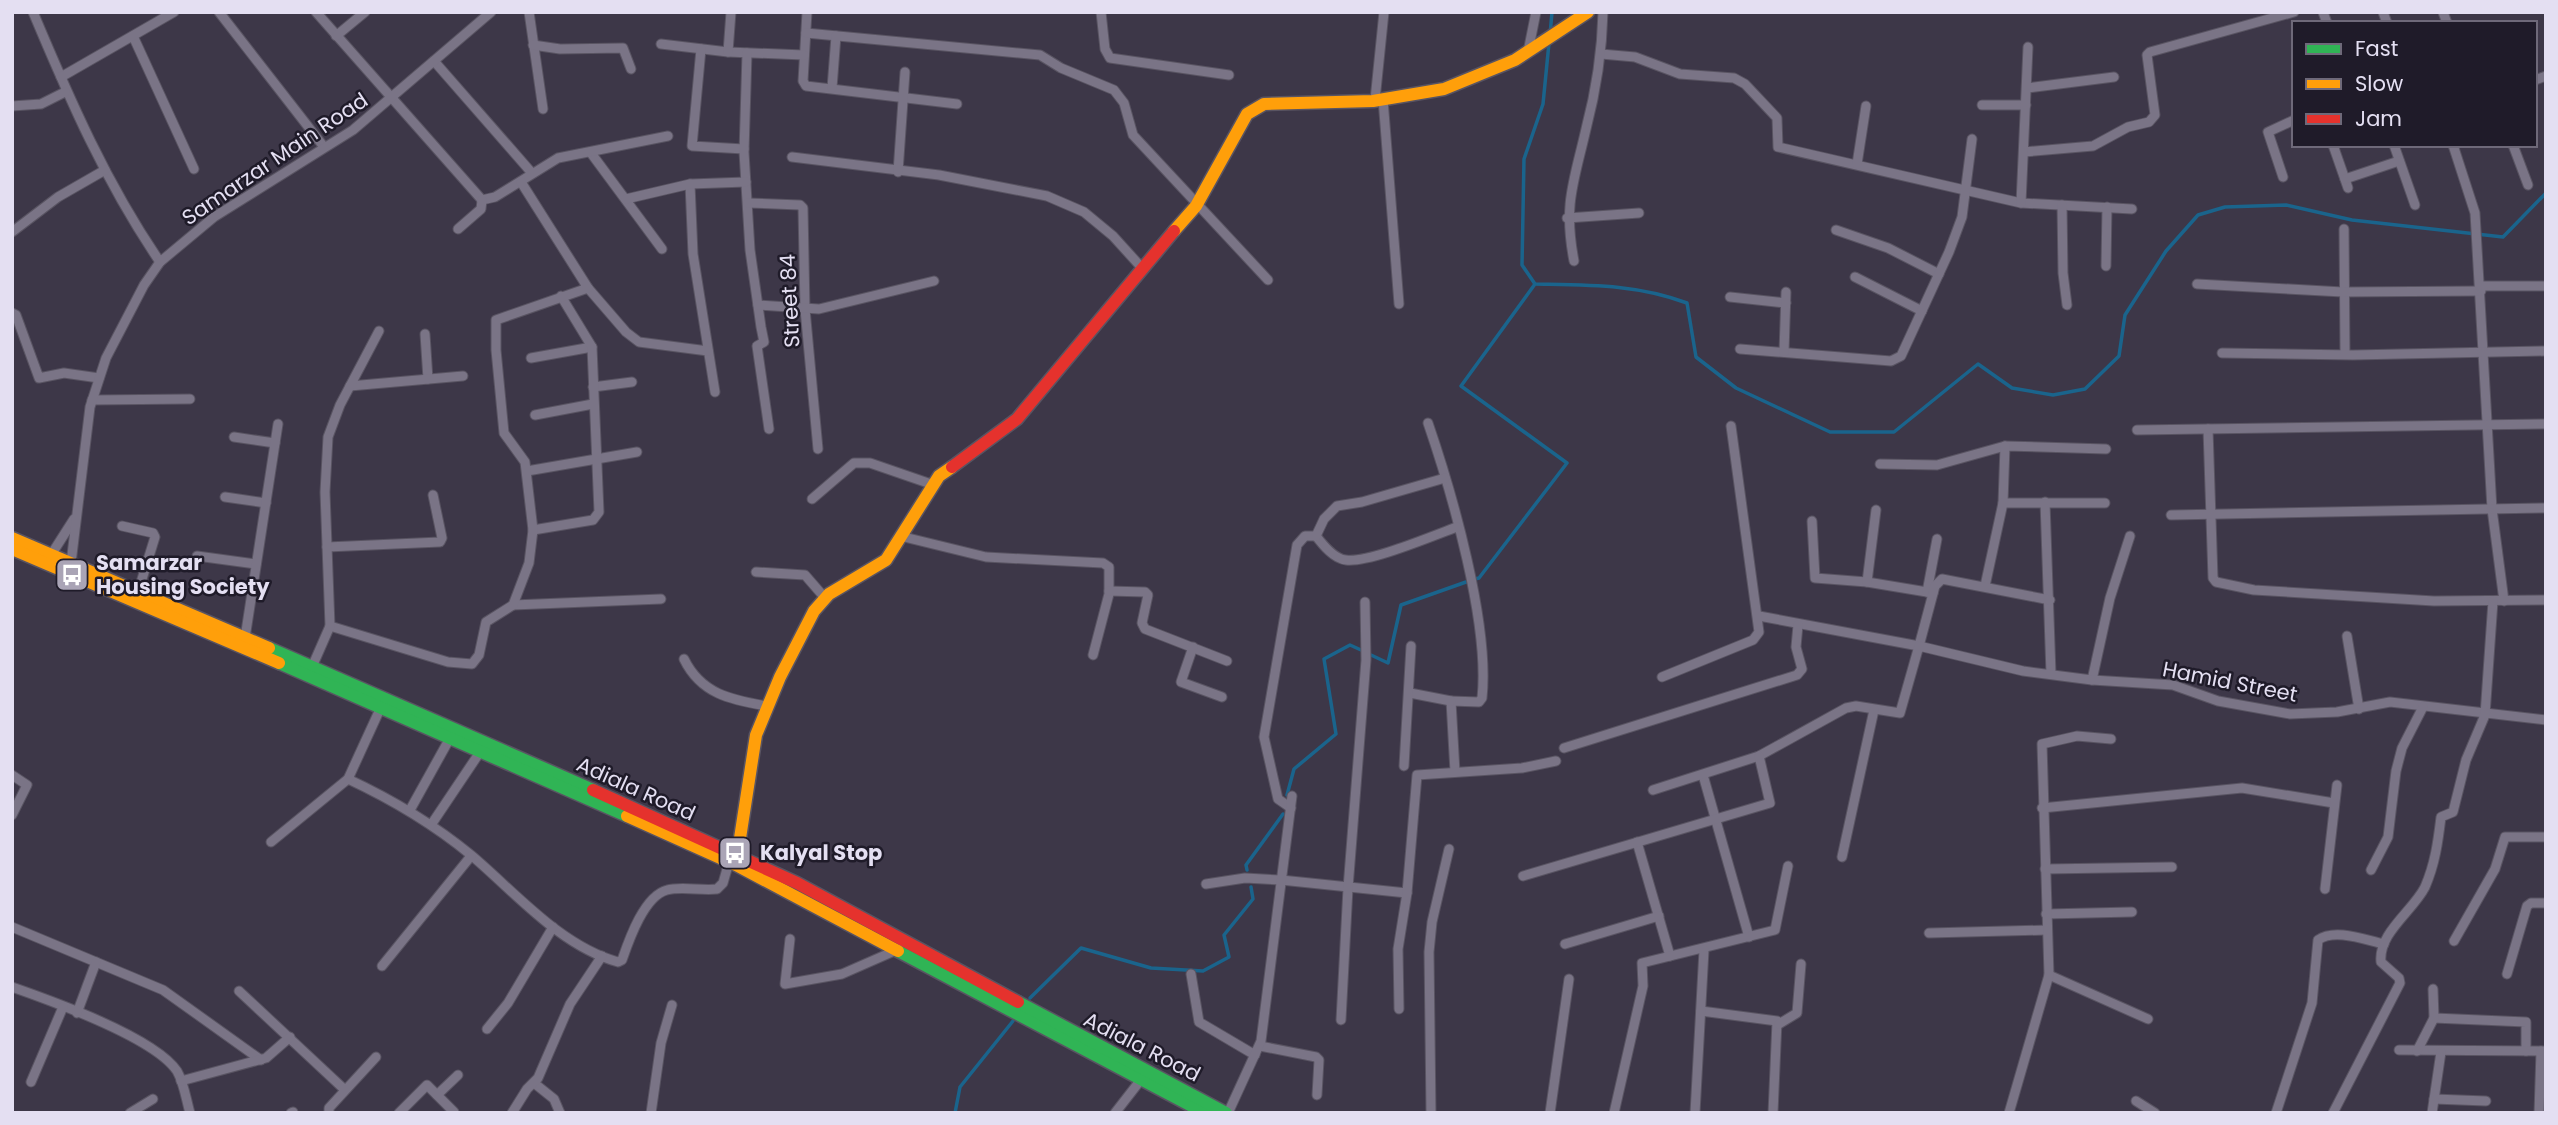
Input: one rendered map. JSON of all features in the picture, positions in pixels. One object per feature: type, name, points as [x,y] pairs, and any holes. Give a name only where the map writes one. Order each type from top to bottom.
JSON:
[{"type":"main road","points":[[735,861],[751,757],[767,706],[814,611],[825,597],[886,560],[931,484],[1017,419],[1196,206],[1236,130],[1256,108],[1276,102],[1379,100],[1465,83],[1531,50],[1588,12]]},
{"type":"main road","name":"Adiala Road","points":[[12,538],[312,667],[735,861],[1065,1041],[1145,1074],[1227,1113]]},
{"type":"main road","name":"Adiala Road","points":[[12,549],[735,861],[797,883],[1070,1031],[1145,1074],[1205,1113]]},
{"type":"street","points":[[33,12],[65,92],[124,209],[160,262]]},
{"type":"street","points":[[61,77],[174,12]]},
{"type":"street","points":[[219,12],[324,147]]},
{"type":"street","points":[[316,12],[482,200],[481,209],[458,229]]},
{"type":"street","points":[[336,36],[365,12]]},
{"type":"street","name":"Samarzar Main Road","points":[[71,563],[82,457],[92,400],[106,358],[144,285],[160,262],[214,217],[324,147],[391,100],[491,12]]},
{"type":"street","points":[[529,12],[543,109]]},
{"type":"street","points":[[728,52],[731,12]]},
{"type":"street","points":[[807,12],[804,84],[901,99],[957,104]]},
{"type":"street","points":[[1101,12],[1105,49],[1110,58],[1229,75]]},
{"type":"street","points":[[1384,12],[1379,100],[1399,304]]},
{"type":"street","points":[[1531,50],[1536,12]]},
{"type":"street","points":[[1573,261],[1567,218],[1572,179],[1586,130],[1601,54],[1603,12]]},
{"type":"street","points":[[2024,152],[2093,146],[2128,127],[2154,118],[2147,55],[2150,52],[2294,12]]},
{"type":"street","points":[[806,33],[1040,55],[1060,68],[1114,90],[1124,103],[1133,135],[1196,206],[1268,280]]},
{"type":"street","points":[[134,36],[194,169]]},
{"type":"street","points":[[832,88],[836,36]]},
{"type":"street","points":[[661,44],[728,52],[804,55]]},
{"type":"street","points":[[533,45],[560,49],[623,48],[631,69]]},
{"type":"street","points":[[2021,203],[2028,47]]},
{"type":"street","points":[[701,48],[692,146],[744,149]]},
{"type":"street","points":[[747,53],[744,149],[750,250],[765,339],[757,346],[769,429]]},
{"type":"street","points":[[1601,54],[1635,57],[1680,74],[1734,78],[1745,85],[1777,118],[1778,147],[2021,203],[2132,209]]},
{"type":"street","points":[[434,61],[531,172]]},
{"type":"street","points":[[898,172],[901,99],[905,72]]},
{"type":"street","points":[[2027,88],[2115,77]]},
{"type":"street","points":[[12,106],[41,104],[65,92]]},
{"type":"street","points":[[1982,105],[2026,105]]},
{"type":"street","points":[[1857,164],[1866,106]]},
{"type":"street","points":[[2283,177],[2268,132],[2292,121]]},
{"type":"street","points":[[482,200],[495,197],[521,182],[531,172],[558,158],[668,136]]},
{"type":"street","points":[[1740,349],[1891,361],[1901,356],[1962,217],[1972,139]]},
{"type":"street","points":[[2334,147],[2347,183],[2399,161]]},
{"type":"street","points":[[2395,147],[2414,205]]},
{"type":"street","points":[[2454,147],[2475,213],[2492,509],[2504,601]]},
{"type":"street","points":[[2514,147],[2528,186]]},
{"type":"street","points":[[591,153],[662,249]]},
{"type":"street","points":[[792,157],[939,175],[1047,196],[1084,212],[1113,236],[1142,268]]},
{"type":"street","points":[[12,232],[58,197],[105,170]]},
{"type":"street","points":[[521,182],[588,288],[626,332],[639,342],[708,351]]},
{"type":"street","points":[[626,200],[690,184],[746,182]]},
{"type":"street","points":[[690,184],[692,254],[715,392]]},
{"type":"street","name":"Street 84","points":[[748,203],[800,205],[803,208],[805,309],[818,449]]},
{"type":"street","points":[[2062,205],[2063,273],[2067,305]]},
{"type":"street","points":[[2106,266],[2107,207]]},
{"type":"street","points":[[1567,218],[1639,213]]},
{"type":"street","points":[[2344,229],[2345,354]]},
{"type":"street","points":[[1836,230],[1888,248],[1939,274]]},
{"type":"street","points":[[1855,277],[1922,311]]},
{"type":"street","points":[[758,305],[818,309],[934,281]]},
{"type":"street","points":[[2197,284],[2343,292],[2546,286]]},
{"type":"street","points":[[513,605],[529,563],[533,530],[525,462],[504,433],[496,320],[514,317],[561,296],[588,288]]},
{"type":"street","points":[[1784,352],[1786,292]]},
{"type":"street","points":[[533,530],[593,520],[596,517],[592,347],[561,296]]},
{"type":"street","points":[[1730,297],[1786,303]]},
{"type":"street","points":[[12,313],[16,315],[39,378],[64,373],[99,378]]},
{"type":"street","points":[[312,667],[330,626],[325,492],[328,437],[350,386],[379,331]]},
{"type":"street","points":[[425,334],[428,379]]},
{"type":"street","points":[[531,358],[592,347]]},
{"type":"street","points":[[2222,353],[2546,351]]},
{"type":"street","points":[[350,386],[463,376]]},
{"type":"street","points":[[593,387],[632,382]]},
{"type":"street","points":[[92,400],[190,399]]},
{"type":"street","points":[[535,415],[593,404]]},
{"type":"street","points":[[1410,693],[1451,701],[1479,702],[1483,690],[1479,633],[1457,527],[1428,423]]},
{"type":"street","points":[[245,638],[278,424]]},
{"type":"street","points":[[2137,430],[2546,424]]},
{"type":"street","points":[[1662,677],[1754,640],[1759,632],[1759,616],[1731,426]]},
{"type":"street","points":[[2208,429],[2213,578],[2216,582],[2254,590],[2434,601],[2546,600]]},
{"type":"street","points":[[234,438],[275,443]]},
{"type":"street","points":[[1880,464],[1937,465],[2005,446],[2106,449]]},
{"type":"street","points":[[1985,586],[2003,503],[2005,446]]},
{"type":"street","points":[[527,471],[637,452]]},
{"type":"street","points":[[812,499],[854,463],[870,463],[931,484]]},
{"type":"street","points":[[1316,536],[1324,519],[1337,506],[1362,502],[1445,478]]},
{"type":"street","points":[[327,547],[440,542],[442,538],[433,495]]},
{"type":"street","points":[[225,498],[266,503]]},
{"type":"street","points":[[2045,502],[2051,674]]},
{"type":"street","points":[[2003,503],[2105,503]]},
{"type":"street","points":[[2171,515],[2546,508]]},
{"type":"street","points":[[1867,582],[1876,510]]},
{"type":"street","points":[[51,555],[77,515]]},
{"type":"street","points":[[1812,521],[1815,578],[1867,582],[1930,593]]},
{"type":"street","points":[[122,526],[153,533],[155,537],[138,592]]},
{"type":"street","points":[[1291,808],[1278,799],[1264,737],[1297,545],[1305,536],[1316,536],[1337,557],[1346,560],[1378,554],[1457,527]]},
{"type":"street","points":[[900,536],[986,557],[1103,563],[1109,567],[1109,591],[1093,655]]},
{"type":"street","points":[[2092,680],[2110,598],[2130,536]]},
{"type":"street","points":[[1653,790],[1759,756],[1846,708],[1897,714],[1903,709],[1930,593],[1937,539]]},
{"type":"street","points":[[197,556],[256,564]]},
{"type":"street","points":[[756,572],[805,575],[825,597]]},
{"type":"street","points":[[1930,593],[1937,581],[1942,579],[2050,600]]},
{"type":"street","points":[[1109,591],[1149,595],[1142,627],[1227,661]]},
{"type":"street","points":[[330,626],[448,662],[472,664],[479,655],[486,622],[513,605],[661,599]]},
{"type":"street","points":[[1341,1020],[1348,888],[1366,660],[1365,601]]},
{"type":"street","points":[[2333,1113],[2400,983],[2399,978],[2381,962],[2384,944],[2424,890],[2435,862],[2441,817],[2453,812],[2466,760],[2485,715],[2493,601]]},
{"type":"street","name":"Hamid Street","points":[[1759,616],[2051,674],[2092,680],[2173,685],[2218,701],[2290,714],[2359,709],[2390,702],[2546,720]]},
{"type":"street","points":[[1564,748],[1797,675],[1802,669],[1796,647],[1798,625]]},
{"type":"street","points":[[2347,636],[2359,709]]},
{"type":"street","points":[[1404,766],[1411,646]]},
{"type":"street","points":[[1193,647],[1181,682],[1222,697]]},
{"type":"street","points":[[684,659],[696,680],[710,692],[767,706]]},
{"type":"street","points":[[1451,701],[1455,772]]},
{"type":"street","points":[[271,842],[348,779],[381,707]]},
{"type":"street","points":[[2371,870],[2388,837],[2396,771],[2402,748],[2423,707]]},
{"type":"street","points":[[1842,857],[1874,710]]},
{"type":"street","points":[[2009,1113],[2049,975],[2042,744],[2077,736],[2111,739]]},
{"type":"street","points":[[410,810],[450,738]]},
{"type":"street","points":[[431,825],[480,752]]},
{"type":"street","points":[[1523,876],[1770,803],[1759,756]]},
{"type":"street","points":[[1399,1009],[1398,949],[1407,893],[1415,780],[1418,775],[1522,768],[1556,761]]},
{"type":"street","points":[[12,775],[27,785],[12,815]]},
{"type":"street","points":[[1703,775],[1749,937]]},
{"type":"street","points":[[348,779],[410,810],[471,856],[553,927],[602,956],[620,962],[635,925],[660,893],[670,890],[717,889],[735,861]]},
{"type":"street","points":[[2325,889],[2337,785]]},
{"type":"street","points":[[2042,807],[2242,788],[2334,803]]},
{"type":"street","points":[[1227,1113],[1260,1046],[1292,796]]},
{"type":"street","points":[[2454,940],[2495,869],[2505,837],[2546,837]]},
{"type":"street","points":[[1637,842],[1670,956]]},
{"type":"street","points":[[1431,1113],[1429,952],[1432,922],[1449,849]]},
{"type":"street","points":[[382,966],[471,856]]},
{"type":"street","points":[[1614,1113],[1643,986],[1642,963],[1704,950],[1775,930],[1788,866]]},
{"type":"street","points":[[2045,869],[2172,867]]},
{"type":"street","points":[[1206,884],[1245,878],[1407,893]]},
{"type":"street","points":[[2507,974],[2528,906],[2531,903],[2546,903]]},
{"type":"street","points":[[2046,914],[2132,912]]},
{"type":"street","points":[[1565,944],[1659,916]]},
{"type":"street","points":[[12,927],[163,990],[261,1060]]},
{"type":"street","points":[[486,1029],[508,1003],[553,927]]},
{"type":"street","points":[[1929,933],[2047,930]]},
{"type":"street","points":[[2276,1113],[2312,1003],[2318,940],[2325,935],[2342,935],[2384,944]]},
{"type":"street","points":[[790,939],[785,984],[842,974],[899,949]]},
{"type":"street","points":[[1695,1113],[1704,950]]},
{"type":"street","points":[[512,1113],[534,1083],[570,1004],[602,956]]},
{"type":"street","points":[[77,1013],[96,962]]},
{"type":"street","points":[[1779,1024],[1797,1013],[1801,964]]},
{"type":"street","points":[[1191,974],[1199,1022],[1255,1055]]},
{"type":"street","points":[[2049,975],[2148,1019]]},
{"type":"street","points":[[1549,1113],[1569,979]]},
{"type":"street","points":[[12,987],[64,1007],[159,1053],[176,1071],[190,1113]]},
{"type":"street","points":[[2417,1051],[2434,1018],[2433,989]]},
{"type":"street","points":[[239,991],[345,1090]]},
{"type":"street","points":[[652,1113],[662,1043],[672,1004]]},
{"type":"street","points":[[31,1082],[64,1007]]},
{"type":"street","points":[[1700,1011],[1772,1019],[1779,1024]]},
{"type":"street","points":[[2434,1018],[2526,1022],[2526,1051]]},
{"type":"street","points":[[1773,1113],[1779,1024]]},
{"type":"street","points":[[181,1081],[261,1060],[289,1037]]},
{"type":"street","points":[[1260,1046],[1316,1057],[1319,1060],[1317,1095]]},
{"type":"street","points":[[2399,1050],[2543,1051],[2539,1113]]},
{"type":"street","points":[[2432,1113],[2441,1052]]},
{"type":"street","points":[[329,1113],[329,1108],[376,1057]]},
{"type":"street","points":[[1115,1113],[1145,1074]]},
{"type":"street","points":[[437,1095],[458,1075]]},
{"type":"street","points":[[534,1083],[554,1100],[560,1113]]},
{"type":"street","points":[[399,1113],[427,1085],[453,1112]]},
{"type":"street","points":[[130,1113],[153,1099]]},
{"type":"street","points":[[2434,1099],[2486,1101]]},
{"type":"street","points":[[2136,1101],[2155,1113]]},
{"type":"waterway","points":[[1550,35],[1552,12]]},
{"type":"waterway","points":[[1549,43],[1543,104],[1524,159],[1522,265],[1535,284],[1631,289],[1687,303],[1696,357],[1736,388],[1830,432],[1894,432],[1978,364],[2012,388],[2053,395],[2085,389],[2119,356],[2125,315],[2166,251],[2198,215],[2225,207],[2286,205],[2352,220],[2503,237],[2546,193]]},
{"type":"waterway","points":[[1475,579],[1479,578],[1567,463],[1461,386],[1535,284]]},
{"type":"waterway","points":[[1371,655],[1388,663],[1401,605],[1466,582]]},
{"type":"waterway","points":[[1287,795],[1294,769],[1336,734],[1324,659],[1350,645],[1361,650]]},
{"type":"waterway","points":[[1247,870],[1246,865],[1283,814]]},
{"type":"waterway","points":[[1030,998],[1081,948],[1151,968],[1203,971],[1229,957],[1224,935],[1253,899],[1251,887]]},
{"type":"waterway","points":[[955,1113],[960,1087],[1013,1021]]},
{"type":"traffic: fast","points":[[269,648],[593,790]]},
{"type":"traffic: fast","points":[[279,663],[627,816]]},
{"type":"traffic: fast","points":[[898,951],[1205,1113]]},
{"type":"traffic: fast","points":[[1018,1002],[1226,1113]]},
{"type":"traffic: slow","points":[[1174,231],[1196,206],[1247,114],[1264,104],[1373,101],[1444,89],[1515,60],[1588,12]]},
{"type":"traffic: slow","points":[[736,864],[756,735],[780,677],[814,611],[829,594],[886,560],[939,476],[952,467]]},
{"type":"traffic: slow","points":[[12,538],[269,648]]},
{"type":"traffic: slow","points":[[12,549],[279,663]]},
{"type":"traffic: slow","points":[[627,816],[736,865],[898,951]]},
{"type":"traffic: jam","points":[[952,467],[1017,419],[1174,231]]},
{"type":"traffic: jam","points":[[593,790],[797,883],[1018,1002]]},
{"type":"place","name":"Samarzar Housing Society","points":[[72,575]]},
{"type":"place","name":"Kalyal Stop","points":[[735,853]]}]
